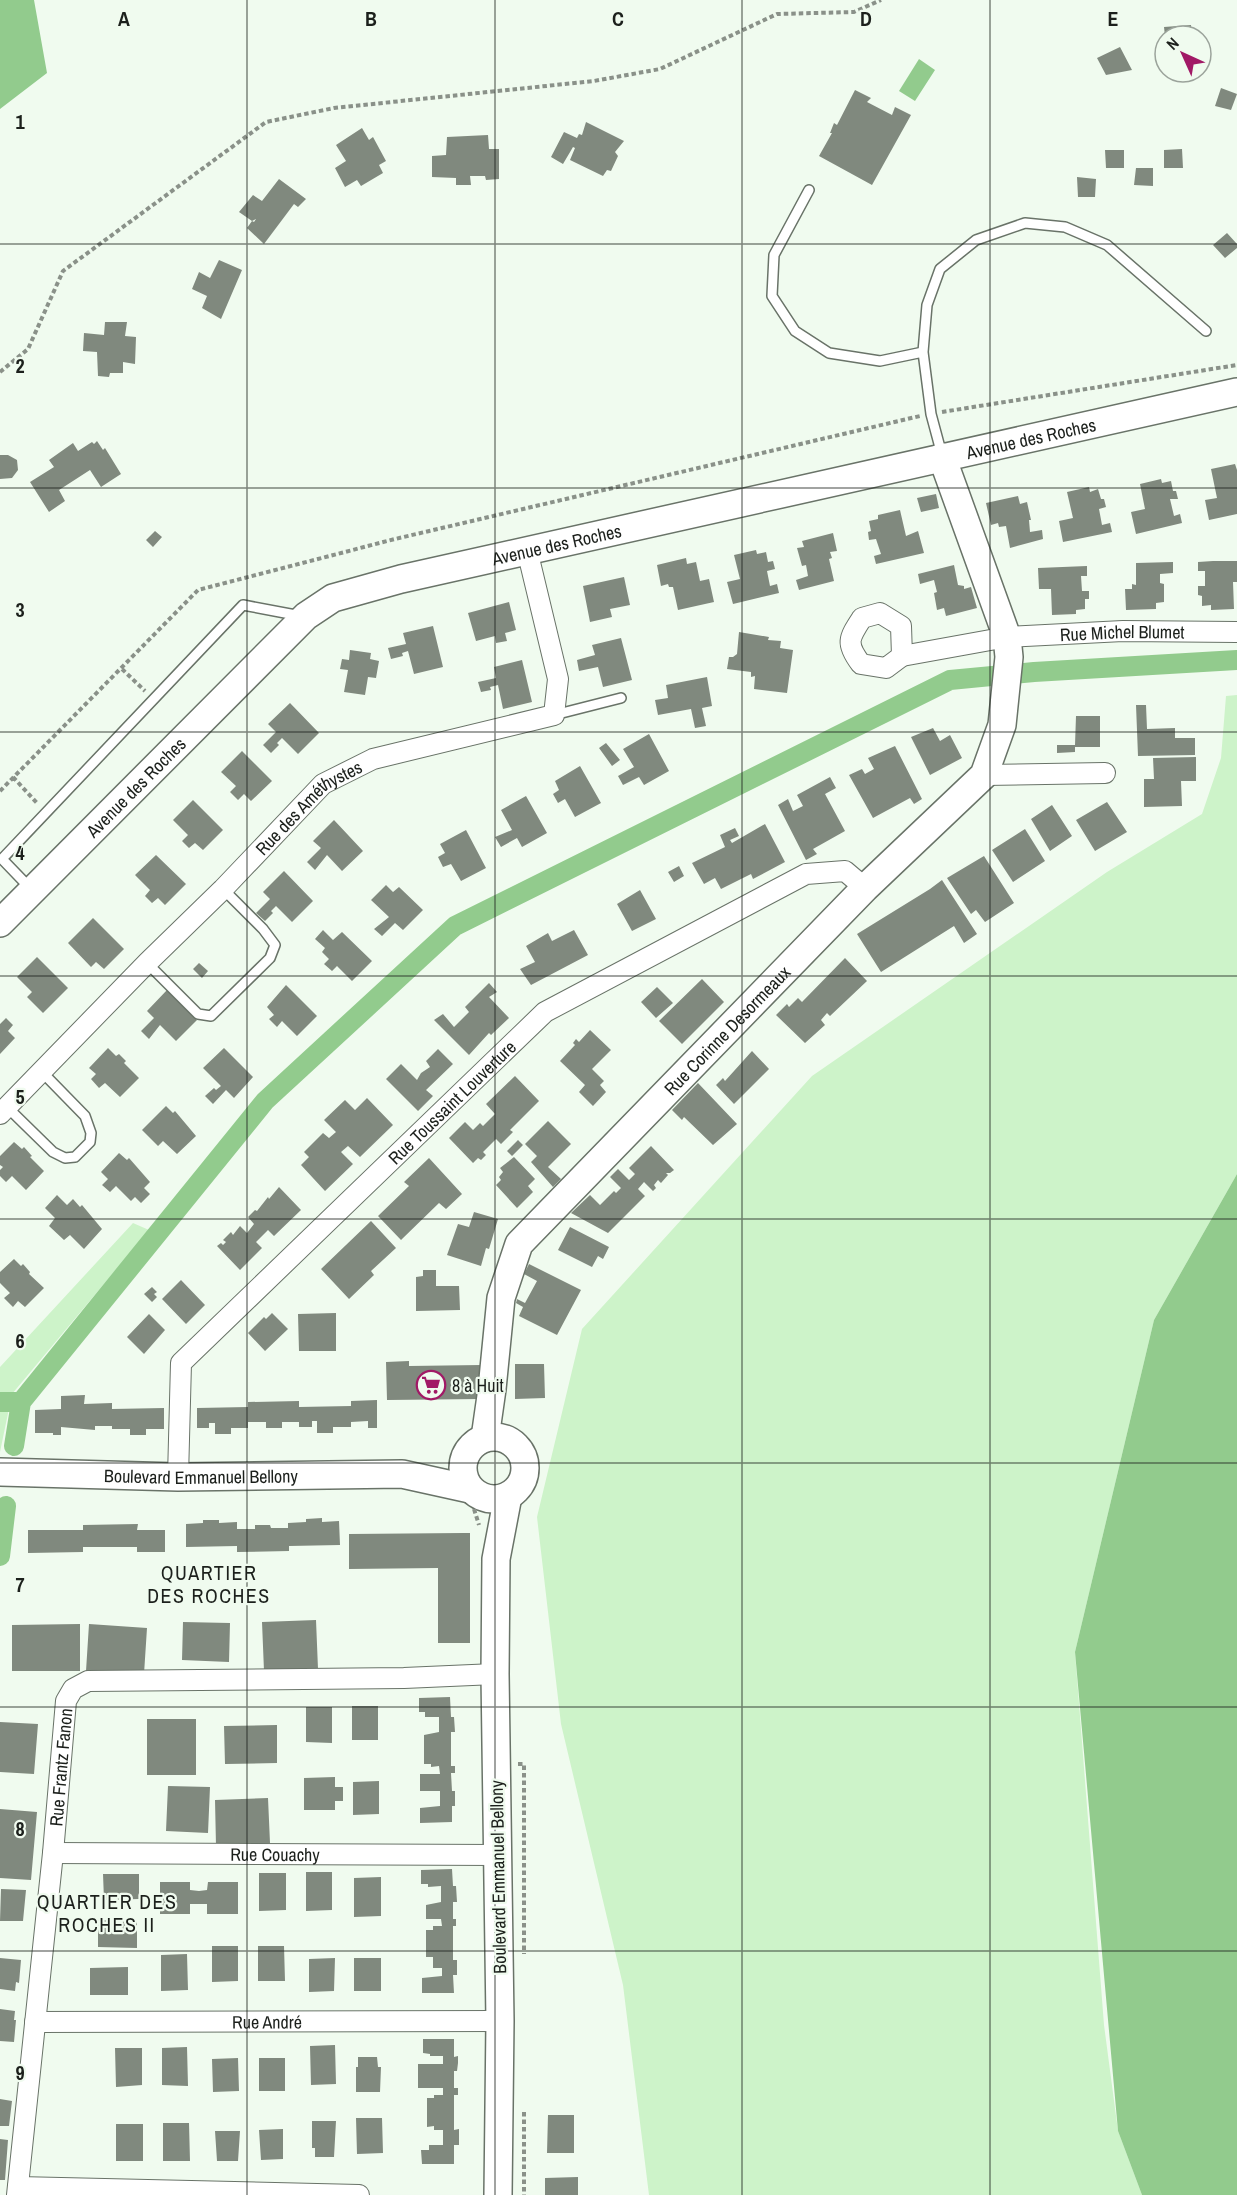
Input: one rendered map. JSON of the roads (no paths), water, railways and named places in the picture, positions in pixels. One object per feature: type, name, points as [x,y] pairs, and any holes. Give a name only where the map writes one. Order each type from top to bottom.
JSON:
[{"type":"street","name":"Avenue des Roches","points":[[0,923],[306,616],[333,598],[401,579],[527,550],[1237,392]]},
{"type":"street","points":[[942,457],[1008,647]]},
{"type":"street","points":[[527,550],[558,680],[554,715]]},
{"type":"street","name":"Rue Michel Blumet","points":[[902,656],[1008,647],[1123,632],[1237,632]]},
{"type":"street","name":"Rue Corinne Desormeaux","points":[[486,1443],[501,1298],[519,1244],[865,888],[984,775],[1002,726],[1007,694],[1008,647]]},
{"type":"street","name":"Rue des Améthystes","points":[[4,1111],[323,784],[373,759],[554,715]]},
{"type":"street","points":[[984,775],[1105,773]]},
{"type":"street","name":"Rue Toussaint Louverture","points":[[178,1476],[181,1363],[545,1012],[806,874],[845,871],[865,888]]},
{"type":"street","points":[[486,1443],[515,1444],[522,1452],[525,1475],[519,1488],[508,1496],[495,1500],[475,1498],[464,1477],[463,1464],[486,1443]]},
{"type":"street","name":"Boulevard Emmanuel Bellony","points":[[402,1474],[486,1443]]},
{"type":"street","name":"Boulevard Emmanuel Bellony","points":[[0,1472],[178,1476],[402,1474],[475,1498],[496,1559]]},
{"type":"street","name":"Boulevard Emmanuel Bellony","points":[[498,2195],[500,2021],[495,1674],[496,1559],[508,1496]]},
{"type":"street","name":"Rue Frantz Fanon","points":[[18,2191],[53,1853],[66,1701],[73,1689],[88,1681],[404,1678],[495,1674]]},
{"type":"street","name":"Rue Couachy","points":[[53,1853],[497,1855]]},
{"type":"street","name":"Rue André","points":[[35,2022],[500,2021]]},
{"type":"street","points":[[18,2191],[359,2195]]},
{"type":"lane","points":[[809,190],[774,255],[772,296],[795,332],[830,353],[880,361],[923,352]]},
{"type":"lane","points":[[942,457],[931,414],[923,352],[927,305],[940,269],[976,240],[1025,223],[1065,227],[1107,245],[1206,331]]},
{"type":"lane","points":[[32,891],[2,859],[243,605],[306,616]]},
{"type":"lane","points":[[554,715],[621,698]]},
{"type":"lane","points":[[147,963],[198,1014],[211,1016],[220,1008],[270,958],[274,945],[263,929],[223,889]]},
{"type":"lane","points":[[4,1111],[53,1152],[65,1158],[75,1157],[90,1142],[91,1133],[85,1116],[42,1071]]},
{"type":"waterway","points":[[14,1446],[21,1402],[265,1101],[455,926],[950,680],[1034,672],[1237,660]]},
{"type":"waterway","points":[[0,1402],[21,1402]]},
{"type":"waterway","points":[[0,1556],[6,1506]]},
{"type":"place","name":"8 à Huit","points":[[431,1385]]},
{"type":"district","name":"QUARTIER DES ROCHES","points":[[209,1584]]},
{"type":"district","name":"QUARTIER DES ROCHES II","points":[[107,1912]]}]
